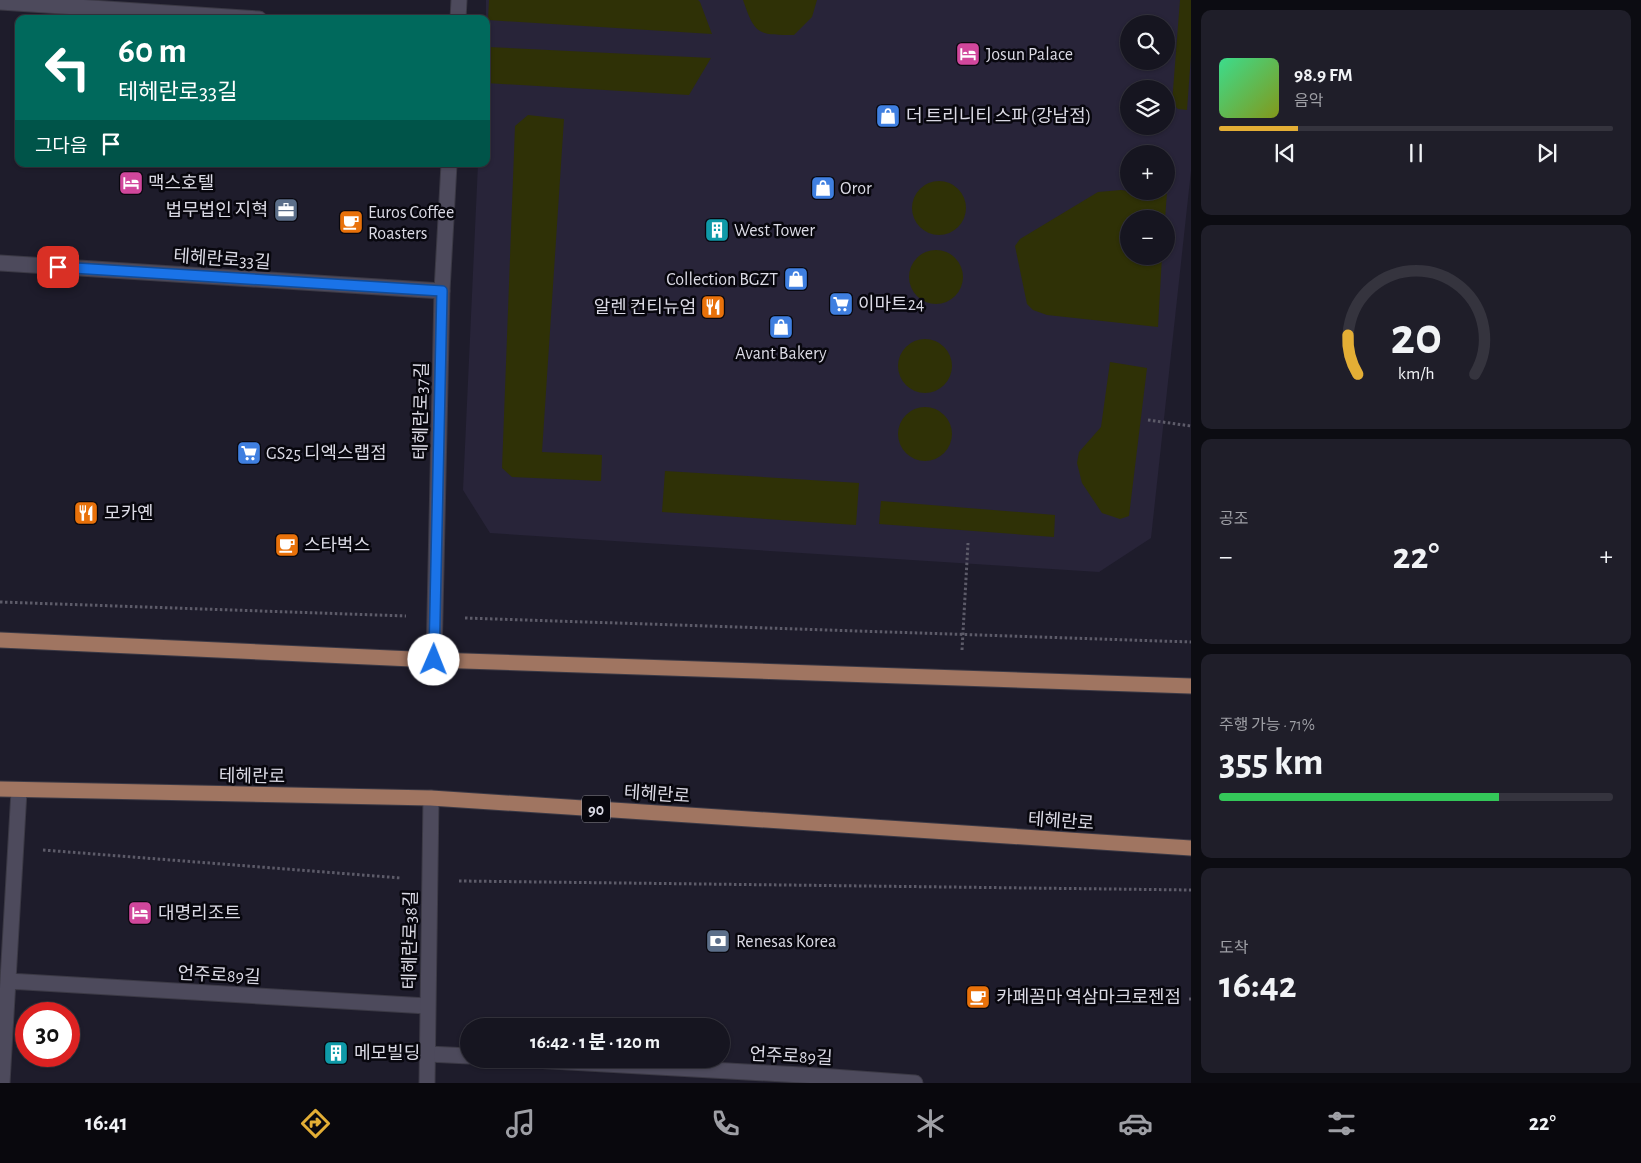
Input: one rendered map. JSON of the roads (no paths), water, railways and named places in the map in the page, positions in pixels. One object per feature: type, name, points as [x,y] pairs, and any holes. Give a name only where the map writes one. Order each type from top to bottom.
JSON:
[{"type":"main road","points":[[0,640],[434,660],[1191,686]]},
{"type":"main road","name":"테헤란로","points":[[0,789],[431,798],[1191,848]]},
{"type":"street","points":[[458,15],[459,0]]},
{"type":"street","points":[[0,2],[198,15]]},
{"type":"street","name":"테헤란로37길","points":[[434,660],[442,291],[449,167]]},
{"type":"street","name":"테헤란로33길","points":[[0,263],[442,291]]},
{"type":"street","points":[[2,1083],[19,790]]},
{"type":"street","name":"테헤란로38길","points":[[427,1083],[431,798]]},
{"type":"street","name":"언주로89길","points":[[8,981],[427,1006]]},
{"type":"street","points":[[428,1054],[460,1056]]},
{"type":"street","name":"언주로89길","points":[[652,1068],[914,1083]]},
{"type":"place","name":"Josun Palace","points":[[968,54]]},
{"type":"place","name":"더 트리니티 스파 (강남점)","points":[[888,116]]},
{"type":"place","name":"맥스호텔","points":[[131,183]]},
{"type":"place","name":"Oror","points":[[823,188]]},
{"type":"place","name":"법무법인 지혁","points":[[286,210]]},
{"type":"place","name":"Euros Coffee Roasters","points":[[351,222]]},
{"type":"place","name":"West Tower","points":[[717,230]]},
{"type":"place","name":"Collection BGZT","points":[[796,279]]},
{"type":"place","name":"이마트24","points":[[841,304]]},
{"type":"place","name":"알렌 컨티뉴엄","points":[[713,307]]},
{"type":"place","name":"Avant Bakery","points":[[781,327]]},
{"type":"place","name":"GS25 디엑스랩점","points":[[249,453]]},
{"type":"place","name":"모카옌","points":[[86,513]]},
{"type":"place","name":"스타벅스","points":[[287,545]]},
{"type":"place","name":"대명리조트","points":[[140,913]]},
{"type":"place","name":"Renesas Korea","points":[[718,941]]},
{"type":"place","name":"카페꼼마 역삼마크로젠점","points":[[978,997]]},
{"type":"place","name":"메모빌딩","points":[[336,1053]]}]
